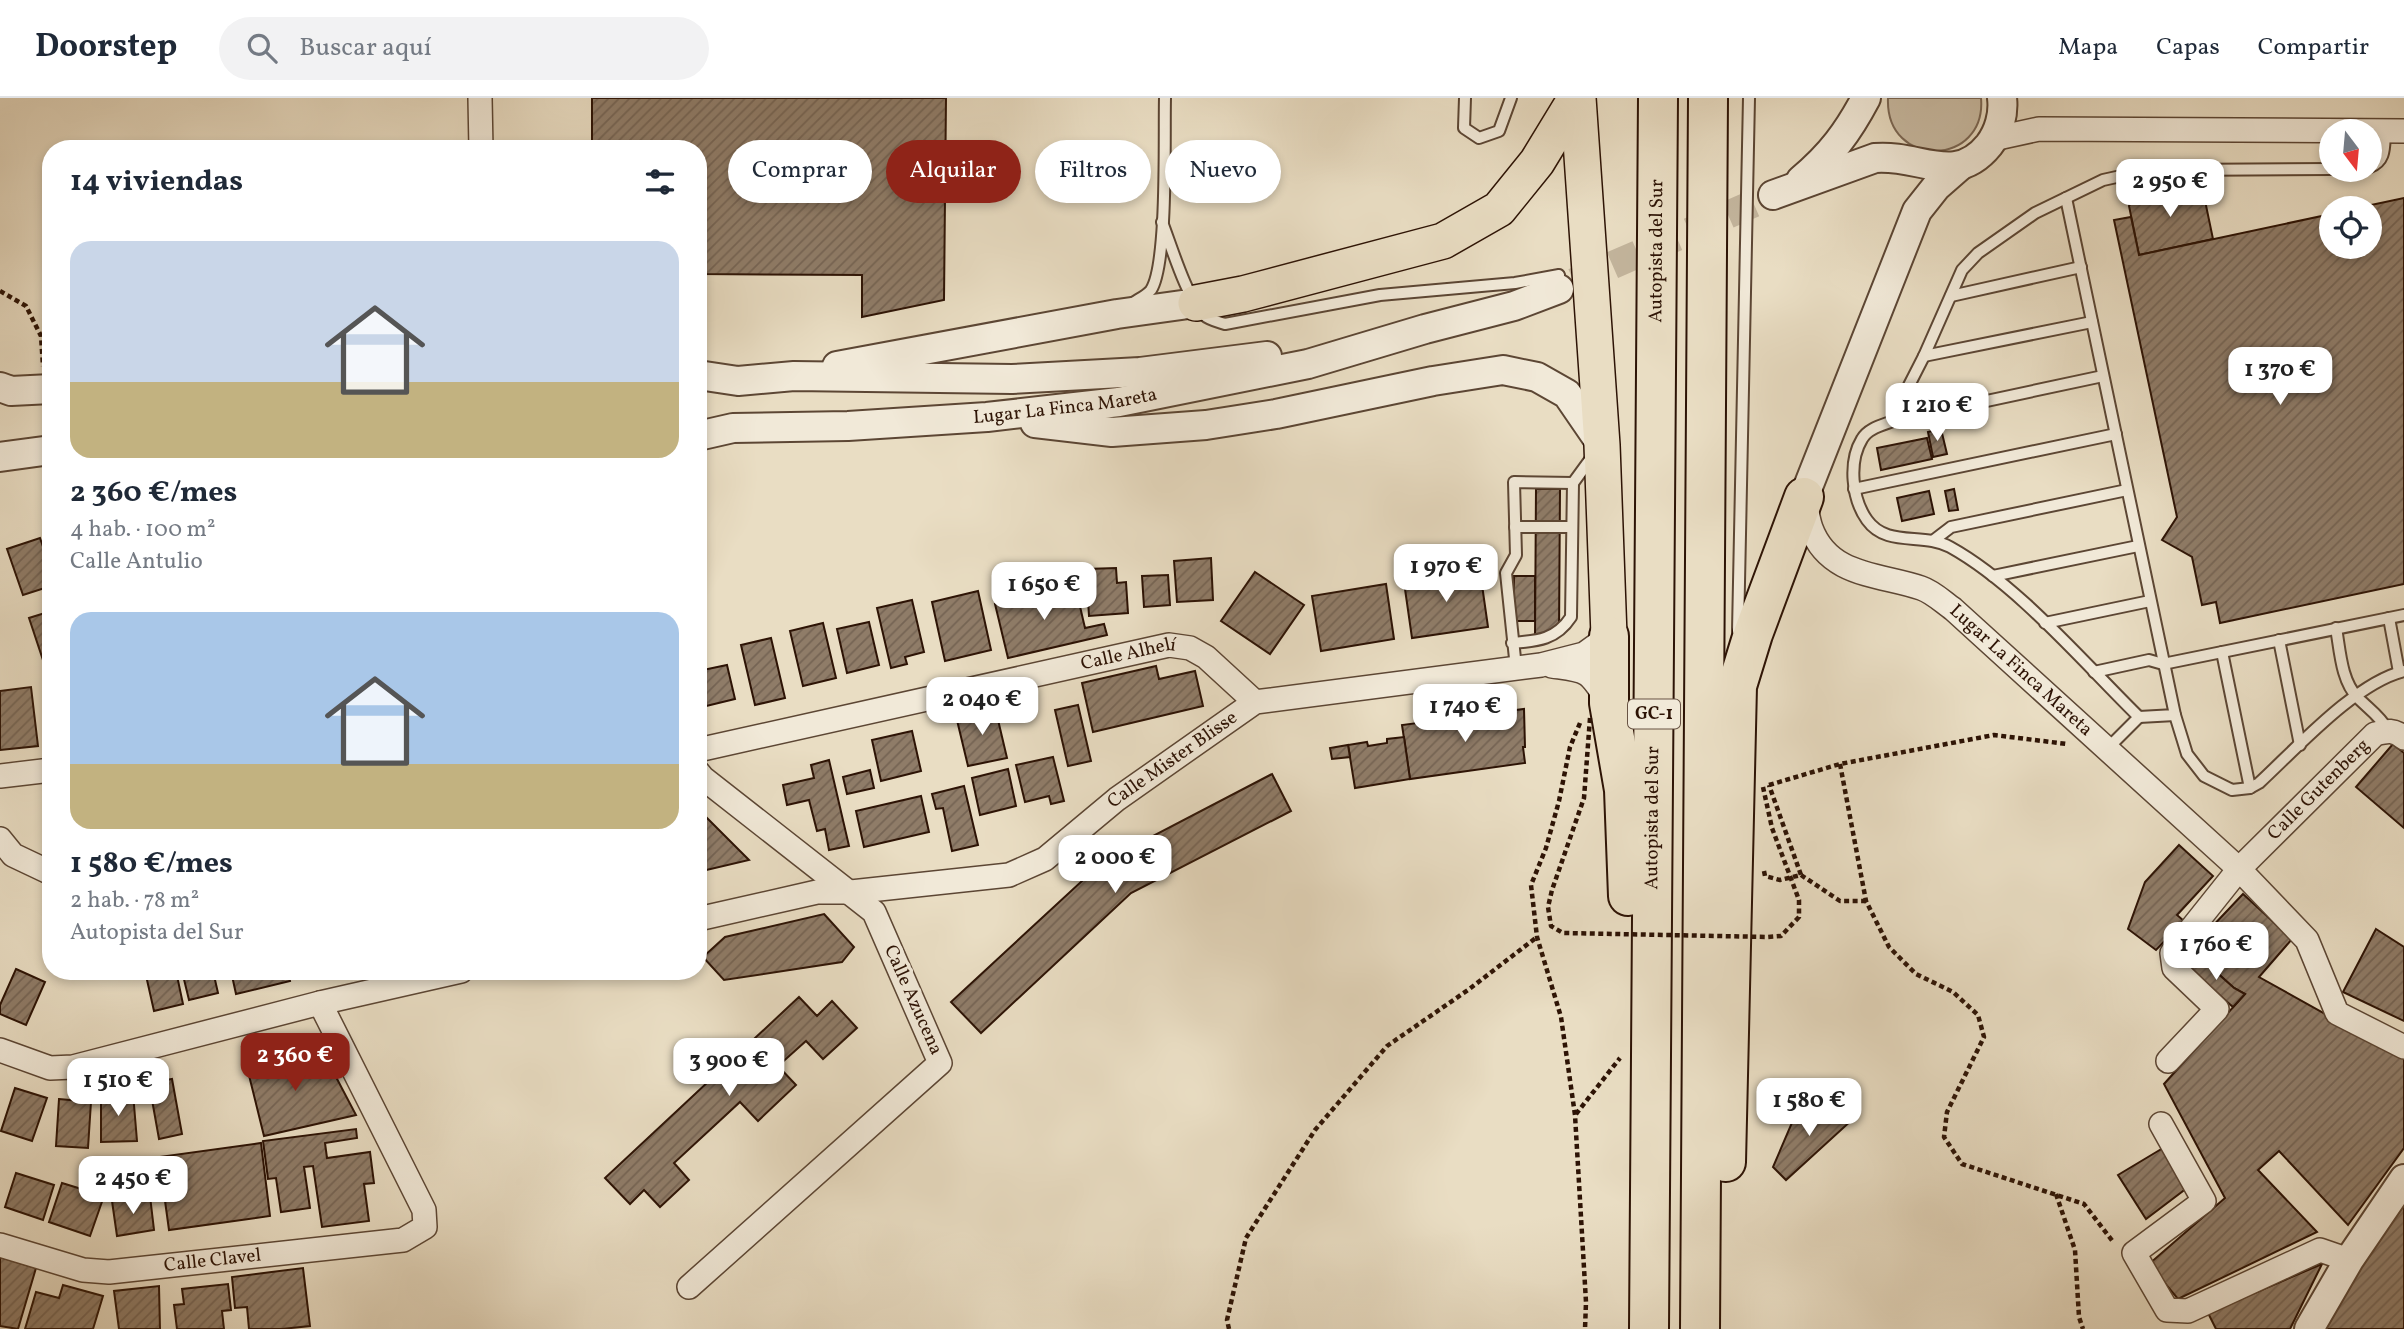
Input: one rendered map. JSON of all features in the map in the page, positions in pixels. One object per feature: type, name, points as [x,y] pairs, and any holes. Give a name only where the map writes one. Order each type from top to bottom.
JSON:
[{"type":"highway","name":"Autopista del Sur","points":[[1649,1329],[1658,98]]},
{"type":"highway","name":"GC-1","points":[[1700,1329],[1708,98]]},
{"type":"highway","points":[[1723,1329],[1737,686],[1753,634],[1804,496]]},
{"type":"highway","points":[[1609,636],[1594,712],[1624,790],[1628,905],[1626,1329]]},
{"type":"main road","points":[[1196,303],[1243,294],[1443,242],[1499,209],[1537,162],[1577,98]]},
{"type":"main road","points":[[1577,98],[1602,445],[1609,636]]},
{"type":"street","points":[[480,98],[481,140]]},
{"type":"street","points":[[1866,98],[1850,129],[1823,162],[1782,191],[1875,158],[1892,156],[1944,167],[1960,166]]},
{"type":"street","points":[[1804,496],[1917,211],[1936,187],[1960,166],[1981,153],[1993,139],[2000,123],[2002,98]]},
{"type":"street","points":[[1993,139],[2039,129],[2395,132]]},
{"type":"street","name":"Lugar La Finca Mareta","points":[[707,434],[733,428],[848,426],[987,417],[1119,402],[1308,364],[1514,306],[1559,282]]},
{"type":"street","points":[[794,376],[885,356],[1117,314],[1196,303]]},
{"type":"street","name":"Lugar La Finca Mareta","points":[[707,376],[738,381],[794,376],[1012,379],[1140,372],[1297,353],[1425,329]]},
{"type":"street","points":[[987,417],[1112,432],[1206,425],[1503,370],[1537,377],[1567,394],[1602,445]]},
{"type":"street","points":[[0,387],[11,391],[42,382]]},
{"type":"street","points":[[0,457],[42,451]]},
{"type":"street","name":"Lugar La Finca Mareta","points":[[1804,496],[1811,529],[1825,552],[1839,564],[1855,572],[1924,589],[1954,609],[2239,869],[2307,940],[2337,1013],[2404,1047]]},
{"type":"street","name":"Calle Mister Blisse","points":[[707,917],[817,892],[851,892],[1009,875],[1045,859],[1117,799],[1255,702],[1541,665],[1584,654],[1609,636]]},
{"type":"street","name":"Calle Alhelí","points":[[707,748],[1169,645],[1190,648],[1206,657],[1255,702]]},
{"type":"street","name":"Calle Mister Blisse","points":[[1541,665],[1577,670],[1592,676],[1594,712]]},
{"type":"street","name":"Calle Gutenberg","points":[[2168,1061],[2217,1009],[2174,968],[2172,953],[2239,869],[2375,734],[2396,734]]},
{"type":"street","points":[[0,776],[42,771]]},
{"type":"street","name":"Calle Azucena","points":[[689,1287],[940,1063],[874,912],[707,782]]},
{"type":"street","points":[[0,839],[13,855],[42,869]]},
{"type":"street","points":[[0,1050],[50,1068],[73,1067],[320,1003],[421,980]]},
{"type":"street","name":"Calle Clavel","points":[[0,1245],[83,1270],[109,1272],[403,1240],[425,1227],[424,1210],[320,1003]]},
{"type":"street","points":[[2161,1124],[2204,1201],[2134,1253],[2167,1310],[2193,1320],[2320,1250],[2349,1259]]},
{"type":"street","points":[[2309,1329],[2349,1259],[2404,1179]]},
{"type":"lane","points":[[1117,314],[1150,291],[1156,276],[1162,222],[1164,98]]},
{"type":"lane","points":[[1465,98],[1464,128],[1479,138],[1499,131],[1511,98]]},
{"type":"lane","points":[[1737,686],[1749,98]]},
{"type":"lane","points":[[2382,158],[2395,132]]},
{"type":"lane","points":[[1893,421],[1962,270],[1978,253],[2035,214],[2103,180],[2130,174],[2173,170],[2319,169]]},
{"type":"lane","points":[[2066,198],[2163,664],[2186,754],[2204,776],[2232,790],[2250,788],[2259,783],[2374,682],[2402,672],[2389,618]]},
{"type":"lane","points":[[1162,222],[1196,303],[1205,316],[1225,324],[1380,295],[1515,283],[1559,282]]},
{"type":"lane","points":[[1951,296],[2081,267]]},
{"type":"lane","points":[[1924,356],[2092,322]]},
{"type":"lane","points":[[2104,376],[1893,421],[1872,429],[1862,438],[1854,471],[1854,489],[1867,520],[1878,531],[1889,537],[1934,540],[1949,546],[1993,576],[2045,623],[2139,717]]},
{"type":"lane","points":[[1854,489],[2116,434]]},
{"type":"lane","points":[[1512,643],[1543,641],[1564,628],[1571,617],[1573,483],[1602,445]]},
{"type":"lane","points":[[1516,668],[1506,573],[1516,555],[1514,482],[1573,483]]},
{"type":"lane","points":[[1934,540],[1951,527],[2127,490]]},
{"type":"lane","points":[[1515,527],[1573,527]]},
{"type":"lane","points":[[1993,576],[2138,545]]},
{"type":"lane","points":[[2045,623],[2150,601]]},
{"type":"lane","points":[[2094,672],[2149,660],[2163,664],[2404,615]]},
{"type":"lane","points":[[2336,628],[2347,680],[2356,696],[2396,734]]},
{"type":"lane","points":[[2279,640],[2300,745]]},
{"type":"lane","points":[[2222,652],[2250,788]]},
{"type":"lane","points":[[2107,749],[2139,717],[2175,715]]},
{"type":"path","points":[[0,291],[26,306],[42,343]]},
{"type":"path","points":[[1594,712],[1584,798],[1548,907],[1551,926],[1563,933],[1781,936],[1799,917],[1799,901],[1772,828],[1766,786]]},
{"type":"path","points":[[1585,1329],[1586,1302],[1575,1115],[1562,1017],[1536,937],[1531,885],[1546,848],[1570,747],[1594,712]]},
{"type":"path","points":[[1766,786],[1840,764],[1994,735],[2107,749]]},
{"type":"path","points":[[1840,764],[1867,901],[1889,947],[1916,974],[1953,992],[1978,1015],[1984,1037],[1947,1112],[1944,1137],[1962,1164],[2084,1204],[2115,1244],[2134,1253]]},
{"type":"path","points":[[1766,786],[1801,875],[1840,901],[1867,901]]},
{"type":"path","points":[[1762,866],[1765,876],[1780,880],[1801,875]]},
{"type":"path","points":[[1228,1329],[1227,1320],[1246,1238],[1315,1130],[1387,1046],[1468,990],[1536,937]]},
{"type":"path","points":[[1575,1115],[1627,1050]]},
{"type":"path","points":[[2056,1194],[2075,1250],[2079,1317],[2083,1329]]},
{"type":"shaded area","points":[[1888,98],[1981,98],[1979,121],[1969,137],[1953,147],[1936,151],[1918,148],[1902,138],[1891,122]]},
{"type":"building","points":[[592,98],[946,98],[946,140],[886,140],[886,203],[945,203],[944,300],[862,317],[862,275],[707,274],[707,140],[592,140]]},
{"type":"building","points":[[2194,185],[2203,191],[2213,239],[2139,255],[2129,206],[2133,198]]},
{"type":"building","points":[[2404,198],[2404,584],[2220,623],[2216,602],[2202,605],[2192,557],[2162,540],[2177,517],[2114,220],[2131,217],[2139,255],[2319,217],[2319,259],[2382,259],[2382,203]]},
{"type":"building","points":[[1941,429],[1947,454],[1933,457],[1928,432]]},
{"type":"building","points":[[1927,438],[1932,459],[1881,470],[1877,448]]},
{"type":"building","points":[[1536,489],[1560,489],[1559,636],[1535,636]]},
{"type":"building","points":[[1954,489],[1958,510],[1949,511],[1945,491]]},
{"type":"building","points":[[1929,491],[1934,514],[1902,521],[1897,498]]},
{"type":"building","points":[[40,538],[42,589],[23,595],[7,549]]},
{"type":"building","points":[[1211,558],[1213,600],[1177,602],[1174,561]]},
{"type":"building","points":[[1116,568],[1117,583],[1126,582],[1128,613],[1089,616],[1086,569]]},
{"type":"building","points":[[1480,571],[1488,627],[1412,638],[1404,582]]},
{"type":"building","points":[[1255,572],[1304,605],[1270,654],[1221,621]]},
{"type":"building","points":[[1168,575],[1170,605],[1144,607],[1142,576]]},
{"type":"building","points":[[1514,576],[1535,576],[1535,621],[1513,621]]},
{"type":"building","points":[[1386,584],[1394,639],[1321,651],[1312,596]]},
{"type":"building","points":[[1075,585],[1085,628],[1104,624],[1107,635],[1008,658],[995,604]]},
{"type":"building","points":[[978,591],[991,650],[945,661],[932,602]]},
{"type":"building","points":[[912,600],[924,652],[905,657],[907,664],[891,668],[877,608]]},
{"type":"building","points":[[42,614],[42,657],[29,618]]},
{"type":"building","points":[[869,622],[879,665],[847,673],[837,629]]},
{"type":"building","points":[[823,623],[836,678],[803,686],[790,631]]},
{"type":"building","points":[[771,638],[785,698],[755,705],[741,645]]},
{"type":"building","points":[[727,665],[735,699],[707,706],[707,669]]},
{"type":"building","points":[[1156,666],[1159,679],[1195,671],[1203,706],[1093,732],[1082,683]]},
{"type":"building","points":[[31,687],[38,746],[0,750],[0,691]]},
{"type":"building","points":[[1504,690],[1507,712],[1469,715],[1467,698]]},
{"type":"building","points":[[1078,705],[1091,761],[1068,766],[1055,710]]},
{"type":"building","points":[[995,707],[1007,758],[968,766],[956,716]]},
{"type":"building","points":[[1524,709],[1525,763],[1410,779],[1402,725]]},
{"type":"building","points":[[912,731],[921,771],[881,781],[872,740]]},
{"type":"building","points":[[1404,737],[1410,779],[1355,788],[1348,745],[1367,742],[1368,746],[1387,743],[1387,739]]},
{"type":"building","points":[[2393,744],[2404,753],[2404,828],[2356,787]]},
{"type":"building","points":[[1348,745],[1350,757],[1332,759],[1330,748]]},
{"type":"building","points":[[1053,757],[1064,801],[1051,804],[1049,796],[1025,802],[1016,765]]},
{"type":"building","points":[[829,760],[849,846],[829,850],[825,829],[817,831],[809,800],[787,805],[783,785],[814,778],[811,765]]},
{"type":"building","points":[[1008,769],[1016,806],[980,815],[972,778]]},
{"type":"building","points":[[870,770],[874,788],[847,794],[843,777]]},
{"type":"building","points":[[1272,774],[1291,811],[1131,893],[981,1033],[951,1002],[1096,868]]},
{"type":"building","points":[[964,786],[978,845],[952,851],[943,808],[936,809],[932,794]]},
{"type":"building","points":[[921,796],[929,832],[864,847],[856,811]]},
{"type":"building","points":[[707,818],[749,860],[707,870]]},
{"type":"building","points":[[2179,845],[2213,876],[2177,915],[2184,921],[2156,950],[2128,929],[2145,882]]},
{"type":"building","points":[[2243,894],[2292,939],[2259,977],[2404,1058],[2404,1148],[2348,1225],[2279,1151],[2258,1170],[2317,1232],[2178,1299],[2149,1264],[2225,1198],[2164,1084],[2245,994],[2234,988],[2191,949]]},
{"type":"building","points":[[824,914],[854,947],[842,962],[724,980],[707,961],[707,953],[725,937]]},
{"type":"building","points":[[2376,929],[2404,947],[2404,1021],[2343,992]]},
{"type":"building","points":[[2198,956],[2234,988],[2245,994],[2233,1007],[2193,972],[2191,964]]},
{"type":"building","points":[[16,969],[45,982],[26,1025],[0,1014],[0,1005]]},
{"type":"building","points":[[147,980],[178,980],[183,1004],[154,1011]]},
{"type":"building","points":[[184,980],[215,980],[218,993],[189,1000]]},
{"type":"building","points":[[233,980],[290,980],[290,981],[236,994]]},
{"type":"building","points":[[799,997],[817,1016],[832,1001],[857,1028],[823,1059],[806,1041],[778,1066],[796,1085],[758,1121],[740,1102],[674,1163],[689,1180],[660,1207],[644,1190],[630,1204],[605,1178]]},
{"type":"building","points":[[263,1042],[271,1072],[326,1058],[356,1115],[264,1136],[242,1047]]},
{"type":"building","points":[[172,1079],[182,1134],[159,1139],[149,1083]]},
{"type":"building","points":[[15,1088],[47,1098],[32,1141],[1,1131]]},
{"type":"building","points":[[101,1093],[133,1093],[137,1141],[101,1142]]},
{"type":"building","points":[[59,1099],[91,1102],[88,1148],[56,1146]]},
{"type":"building","points":[[1837,1101],[1853,1119],[1786,1180],[1773,1167],[1797,1111],[1820,1117]]},
{"type":"building","points":[[356,1129],[357,1138],[325,1143],[327,1158],[370,1152],[374,1183],[364,1184],[369,1221],[322,1227],[313,1166],[304,1167],[310,1208],[281,1212],[276,1178],[268,1179],[263,1141]]},
{"type":"building","points":[[261,1143],[270,1216],[169,1230],[159,1157]]},
{"type":"building","points":[[2163,1148],[2187,1188],[2146,1219],[2118,1175]]},
{"type":"building","points":[[16,1173],[54,1185],[43,1220],[5,1207]]},
{"type":"building","points":[[62,1183],[104,1196],[90,1236],[49,1222]]},
{"type":"building","points":[[150,1196],[154,1230],[117,1236],[112,1201]]},
{"type":"building","points":[[2404,1198],[2404,1329],[2325,1329],[2372,1248]]},
{"type":"building","points":[[0,1257],[36,1268],[18,1329],[0,1326]]},
{"type":"building","points":[[2322,1264],[2290,1329],[2216,1329],[2208,1313]]},
{"type":"building","points":[[303,1268],[310,1326],[249,1329],[247,1307],[235,1308],[232,1277]]},
{"type":"building","points":[[228,1284],[231,1310],[222,1311],[224,1329],[177,1329],[174,1305],[184,1304],[182,1289]]},
{"type":"building","points":[[63,1285],[103,1296],[93,1329],[25,1329],[36,1292],[59,1298]]},
{"type":"building","points":[[159,1286],[160,1329],[119,1329],[114,1291]]},
{"type":"tunnel","points":[[1574,282],[1773,195]]}]
